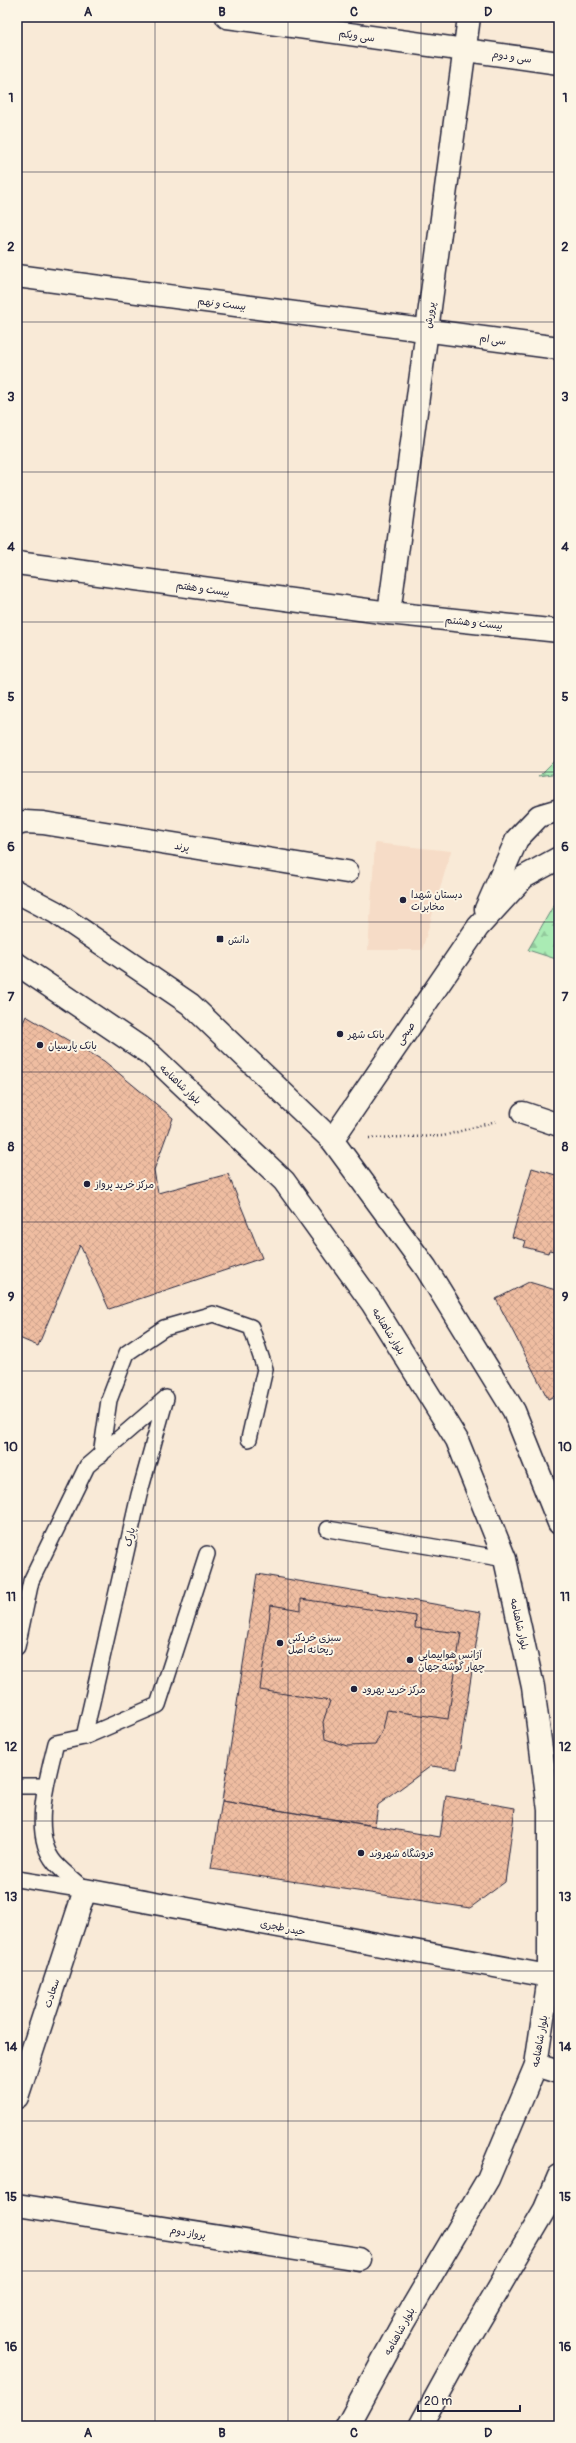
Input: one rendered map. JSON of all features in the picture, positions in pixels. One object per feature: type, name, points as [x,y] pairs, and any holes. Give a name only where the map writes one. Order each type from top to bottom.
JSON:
[{"type":"street","name":"سی ویکم","points":[[227,17],[464,49]]},
{"type":"street","name":"پرورش","points":[[389,613],[469,17]]},
{"type":"street","name":"سی و دوم","points":[[464,49],[559,63]]},
{"type":"street","name":"بیست و نهم","points":[[17,276],[427,330]]},
{"type":"street","name":"سی ام","points":[[427,330],[559,348]]},
{"type":"street","name":"بیست و هفتم","points":[[17,563],[389,613]]},
{"type":"street","name":"بیست و هشتم","points":[[389,613],[559,631]]},
{"type":"street","name":"صبحی","points":[[478,927],[518,839],[540,816],[559,810]]},
{"type":"street","name":"پرند","points":[[17,824],[25,822],[43,824],[347,872]]},
{"type":"street","name":"صبحی","points":[[332,1140],[478,927],[524,877],[559,858]]},
{"type":"street","points":[[17,892],[55,912],[190,1004],[332,1140],[426,1268],[514,1412],[559,1523]]},
{"type":"street","name":"بلوار شاهنامه","points":[[19,968],[150,1054],[284,1181],[372,1303],[457,1440],[505,1559],[534,1687],[549,1810],[554,1977],[536,2065],[488,2179],[403,2323],[347,2426]]},
{"type":"street","points":[[523,1113],[559,1125]]},
{"type":"street","name":"حیدر طجری","points":[[85,1890],[554,1977]]},
{"type":"street","name":"سعادت","points":[[17,2097],[85,1890]]},
{"type":"street","points":[[536,2065],[559,2072]]},
{"type":"street","points":[[420,2426],[459,2355],[545,2209],[559,2176]]},
{"type":"street","name":"پرواز دوم","points":[[17,2205],[359,2259]]},
{"type":"lane","points":[[101,1455],[109,1400],[127,1353],[164,1328],[213,1314],[251,1327],[265,1369],[249,1439]]},
{"type":"lane","name":"پارک","points":[[17,1647],[32,1581],[87,1466],[166,1398],[139,1495],[84,1737]]},
{"type":"lane","points":[[328,1529],[505,1559]]},
{"type":"lane","points":[[85,1890],[54,1862],[42,1837],[45,1786],[56,1743],[84,1737],[158,1705],[207,1554]]},
{"type":"lane","points":[[17,1786],[45,1786]]},
{"type":"lane","name":"حیدر طجری","points":[[18,1881],[85,1890]]},
{"type":"path","points":[[332,1140],[443,1136],[523,1113]]},
{"type":"shaded area","name":"دبستان شهدا مخابرات","points":[[375,843],[451,851],[422,950],[368,950]]},
{"type":"green space","points":[[559,756],[559,773],[539,776]]},
{"type":"green space","points":[[559,896],[559,960],[528,950]]},
{"type":"building","name":"مرکز خرید پرواز","points":[[26,1016],[104,1061],[173,1118],[154,1170],[158,1193],[228,1174],[262,1258],[109,1309],[80,1245],[38,1346],[17,1337],[17,1037]]},
{"type":"building","points":[[532,1168],[559,1176],[559,1252],[549,1250],[548,1253],[524,1247],[526,1241],[512,1237]]},
{"type":"building","points":[[529,1282],[559,1291],[559,1394],[548,1399],[496,1299]]},
{"type":"building","name":"مرکز خرید بهرود","points":[[257,1574],[481,1612],[457,1769],[431,1766],[378,1805],[375,1826],[222,1801]]},
{"type":"building","points":[[301,1599],[416,1616],[415,1628],[461,1633],[448,1719],[387,1710],[383,1729],[375,1745],[347,1746],[325,1739],[323,1722],[330,1701],[260,1690],[271,1605],[301,1610]]},
{"type":"building","name":"فروشگاه شهروند","points":[[446,1796],[515,1808],[505,1882],[470,1908],[211,1869],[222,1801],[440,1837]]},
{"type":"place","name":"دبستان شهدا مخابرات","points":[[403,900]]},
{"type":"place","name":"دانش","points":[[220,939]]},
{"type":"place","name":"بانک شهر","points":[[340,1034]]},
{"type":"place","name":"بانک پارسیان","points":[[40,1045]]},
{"type":"place","name":"مرکز خرید پرواز","points":[[87,1184]]},
{"type":"place","name":"سبزی خردکنی ریحانه اصل","points":[[280,1643]]},
{"type":"place","name":"آژانس هواپیمایی چهار گوشه جهان","points":[[410,1660]]},
{"type":"place","name":"مرکز خرید بهرود","points":[[354,1689]]},
{"type":"place","name":"فروشگاه شهروند","points":[[361,1853]]}]
